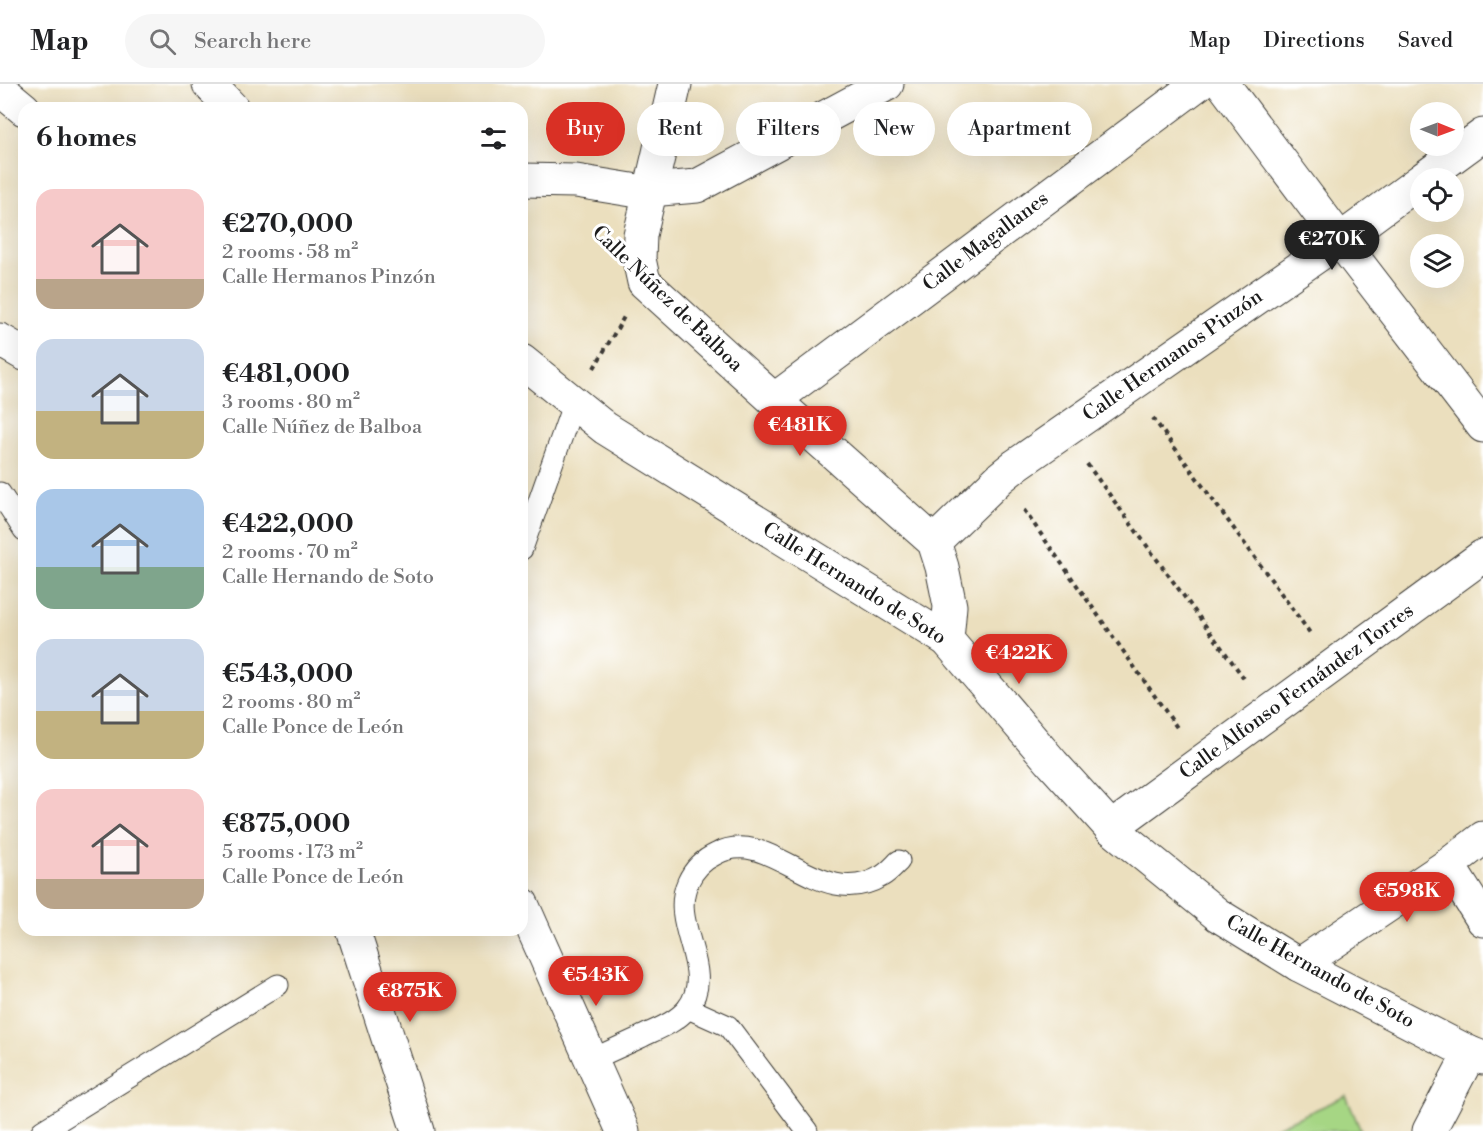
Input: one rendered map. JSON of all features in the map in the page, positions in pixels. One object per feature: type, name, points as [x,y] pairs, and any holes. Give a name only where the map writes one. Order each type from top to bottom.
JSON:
[{"type":"street","points":[[209,84],[226,102]]},
{"type":"street","points":[[645,282],[639,259],[640,236],[675,84]]},
{"type":"street","points":[[528,180],[576,181],[638,191],[698,186],[887,84]]},
{"type":"street","name":"Calle Magallanes","points":[[774,400],[1198,84]]},
{"type":"street","points":[[1223,84],[1483,426]]},
{"type":"street","points":[[0,89],[18,104]]},
{"type":"street","name":"Calle Hermanos Pinzón","points":[[1438,168],[1483,135]]},
{"type":"street","name":"Calle Hermanos Pinzón","points":[[934,542],[1001,477],[1410,189]]},
{"type":"street","name":"Calle Núñez de Balboa","points":[[645,282],[934,542]]},
{"type":"street","points":[[0,340],[18,350]]},
{"type":"street","name":"Calle Hernando de Soto","points":[[528,366],[605,428],[947,640],[1111,828],[1218,915],[1299,965],[1476,1056]]},
{"type":"street","points":[[934,542],[950,606],[947,640]]},
{"type":"street","name":"Calle Alfonso Fernández Torres","points":[[1111,828],[1483,556]]},
{"type":"street","points":[[1299,965],[1448,865],[1483,838]]},
{"type":"street","points":[[1448,865],[1483,920]]},
{"type":"street","points":[[528,918],[623,1131]]},
{"type":"street","points":[[355,936],[418,1131]]},
{"type":"street","points":[[1429,1131],[1476,1056]]},
{"type":"lane","points":[[528,532],[574,402]]},
{"type":"lane","points":[[0,493],[18,521]]},
{"type":"lane","points":[[591,1060],[676,1019],[688,1008],[695,992],[698,975],[683,919],[684,889],[700,864],[718,852],[737,848],[757,849],[821,881],[842,886],[864,884],[884,876],[899,861]]},
{"type":"lane","points":[[42,1131],[278,985]]},
{"type":"lane","points":[[688,1008],[728,1026],[807,1131]]},
{"type":"path","points":[[574,402],[645,282]]},
{"type":"path","points":[[1130,386],[1334,665]]},
{"type":"path","points":[[1064,432],[1269,713]]},
{"type":"path","points":[[1001,477],[1202,762]]},
{"type":"green space","points":[[1346,1096],[1361,1131],[1268,1131]]}]
